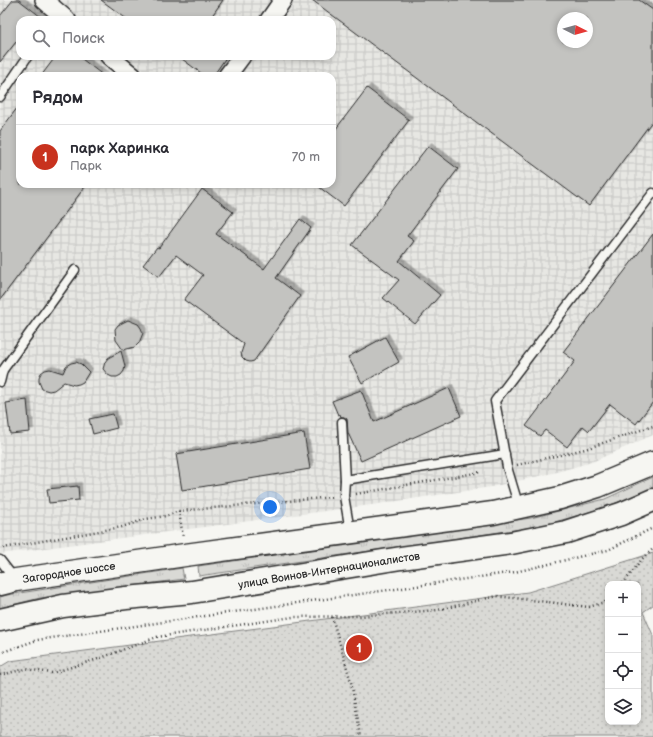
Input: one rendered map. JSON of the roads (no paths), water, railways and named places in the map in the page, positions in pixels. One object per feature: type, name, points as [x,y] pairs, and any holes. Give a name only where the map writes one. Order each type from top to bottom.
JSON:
[{"type":"main road","points":[[350,532],[519,508],[560,498],[598,486],[653,463]]},
{"type":"main road","name":"улица Воинов-Интернационалистов","points":[[0,620],[63,606],[192,592],[401,558],[511,543],[566,532],[621,514],[653,500]]},
{"type":"main road","name":"Загородное шоссе","points":[[8,582],[350,532]]},
{"type":"street","points":[[44,0],[58,16]]},
{"type":"street","points":[[272,16],[283,0]]},
{"type":"street","points":[[114,60],[128,72]]},
{"type":"street","points":[[230,72],[239,60]]},
{"type":"lane","points":[[17,72],[25,60]]},
{"type":"lane","points":[[0,97],[16,74]]},
{"type":"lane","points":[[519,508],[507,467],[495,401],[653,193]]},
{"type":"lane","points":[[0,382],[3,370],[75,270]]},
{"type":"lane","points":[[342,422],[345,480],[344,496],[350,532]]},
{"type":"lane","points":[[345,480],[505,454]]},
{"type":"lane","points":[[0,560],[8,582]]},
{"type":"place","name":"парк Харинка","points":[[359,648]]}]
